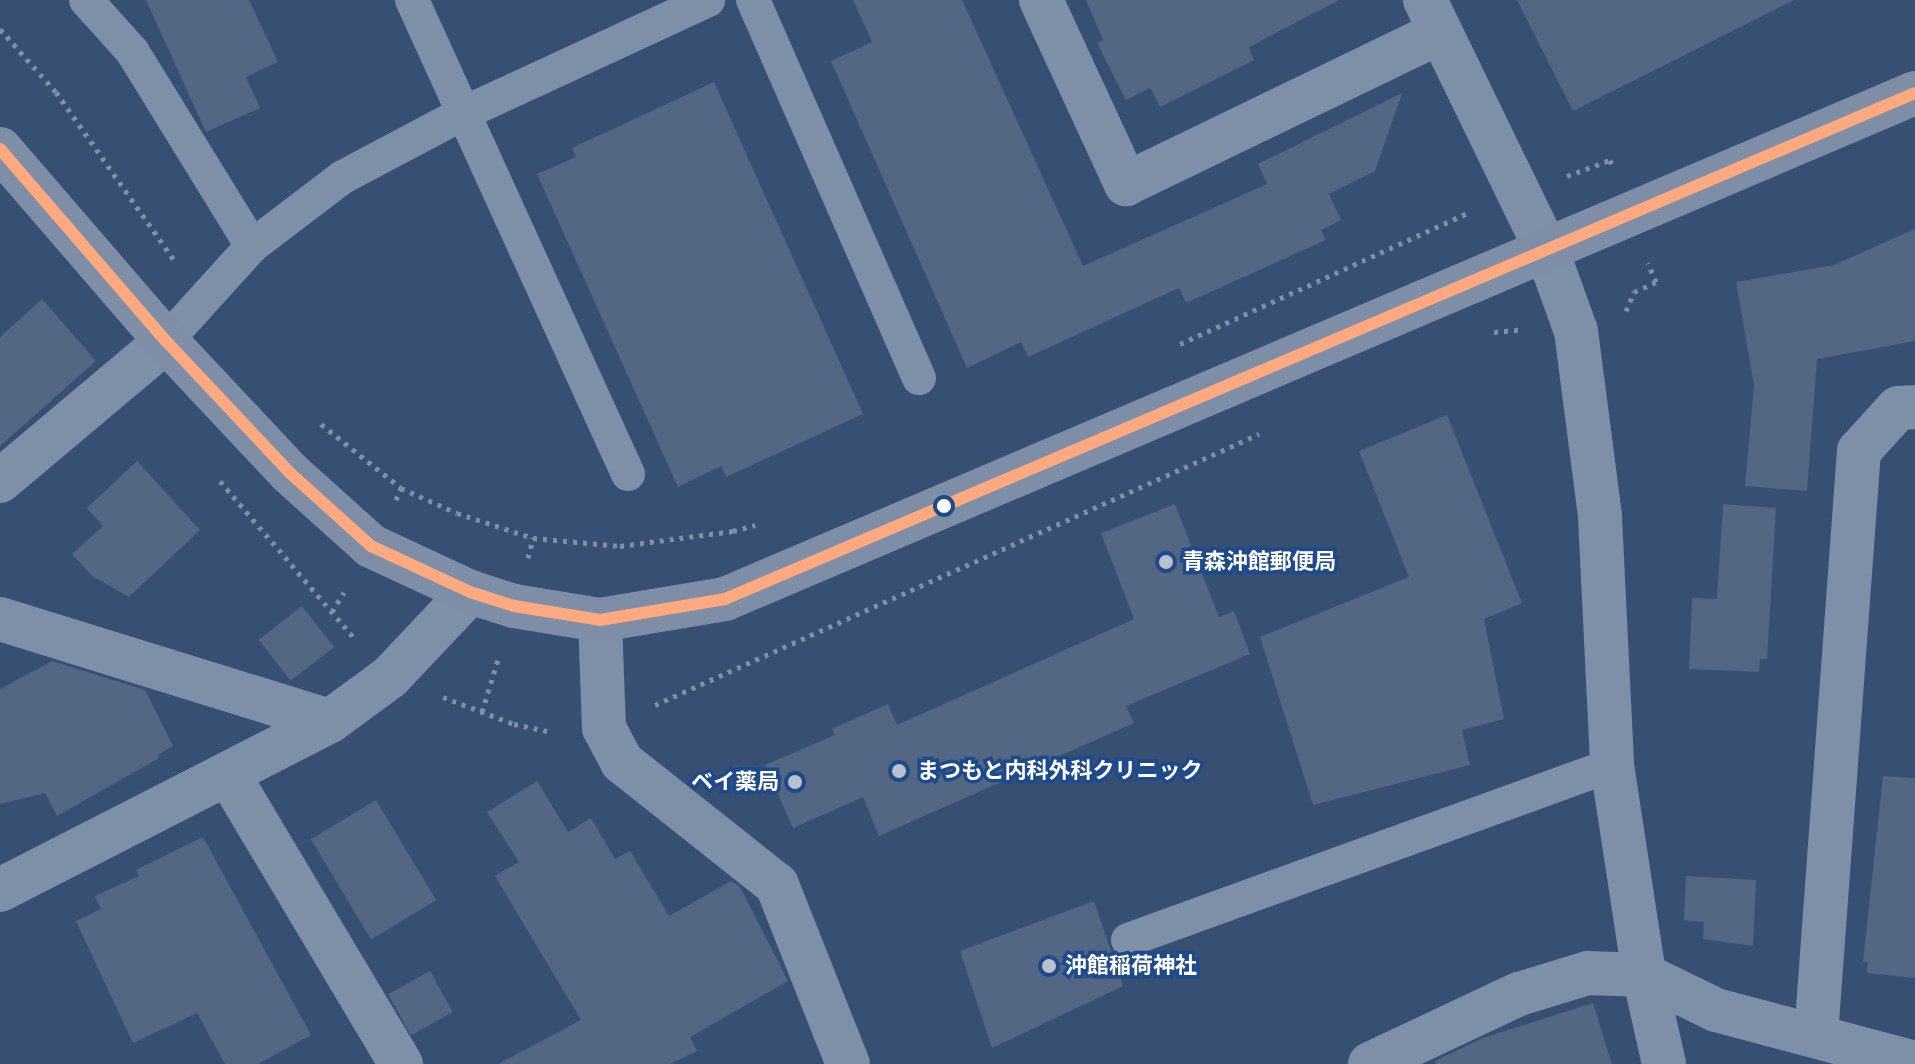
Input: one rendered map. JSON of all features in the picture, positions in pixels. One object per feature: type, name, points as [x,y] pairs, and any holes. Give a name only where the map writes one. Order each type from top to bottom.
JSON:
[{"type":"highway","points":[[0,149],[166,341],[290,473],[371,546],[470,592],[514,606],[600,620],[725,599],[1915,93]]},
{"type":"street","points":[[1041,0],[1126,184],[1432,16],[1547,251],[1576,331],[1600,517],[1612,765],[1644,975],[1664,1064]]},
{"type":"street","points":[[0,481],[166,341]]},
{"type":"street","points":[[1816,1036],[1859,451],[1898,408],[1915,407]]},
{"type":"street","points":[[0,890],[330,721],[390,677],[470,592]]},
{"type":"street","points":[[0,619],[330,721]]},
{"type":"street","points":[[600,620],[604,728],[622,762],[777,885],[848,1064]]},
{"type":"street","points":[[228,774],[401,1064]]},
{"type":"street","points":[[1370,1064],[1519,994],[1588,973],[1644,975],[1716,1010],[1915,1063]]},
{"type":"lane","points":[[86,0],[132,51],[252,246]]},
{"type":"lane","points":[[412,0],[628,474]]},
{"type":"lane","points":[[166,341],[252,246],[343,177],[464,113],[708,0]]},
{"type":"lane","points":[[753,0],[919,378]]},
{"type":"lane","points":[[1128,940],[1612,765]]},
{"type":"path","points":[[1167,350],[1426,232],[1449,293]]},
{"type":"path","points":[[209,469],[390,677],[514,724],[571,736],[604,728],[1272,428]]},
{"type":"path","points":[[332,612],[401,488],[457,513],[548,540],[620,546],[733,531],[763,523]]},
{"type":"building","points":[[146,0],[249,0],[278,62],[246,77],[260,108],[206,132]]},
{"type":"building","points":[[853,0],[962,0],[1083,266],[1267,184],[1258,164],[1402,93],[1375,171],[1329,194],[1341,220],[1321,230],[1326,240],[1186,303],[1179,288],[1028,357],[1021,342],[967,368],[831,61],[872,42]]},
{"type":"building","points":[[1086,0],[1339,0],[1249,47],[1254,60],[1160,107],[1150,88],[1126,100],[1097,43],[1103,40]]},
{"type":"building","points":[[1517,0],[1794,0],[1573,111]]},
{"type":"building","points":[[714,82],[863,414],[726,477],[721,466],[678,487],[537,174],[576,157],[572,148]]},
{"type":"building","points":[[1915,229],[1915,341],[1817,359],[1807,491],[1745,486],[1754,385],[1736,282],[1834,265]]},
{"type":"building","points":[[42,299],[96,361],[0,446],[0,337]]},
{"type":"building","points":[[1447,415],[1522,603],[1484,619],[1504,719],[1462,730],[1470,765],[1313,805],[1260,637],[1409,577],[1359,451]]},
{"type":"building","points":[[137,461],[200,530],[129,597],[92,576],[72,554],[103,526],[87,508]]},
{"type":"building","points":[[1175,504],[1219,617],[1234,611],[1250,654],[1126,706],[1134,723],[879,836],[863,797],[793,828],[765,765],[835,735],[832,729],[888,704],[897,725],[1134,619],[1101,533]]},
{"type":"building","points":[[1723,504],[1776,508],[1767,659],[1760,659],[1759,672],[1689,669],[1692,598],[1717,599]]},
{"type":"building","points":[[302,606],[334,647],[291,681],[259,640]]},
{"type":"building","points":[[52,661],[145,690],[173,746],[158,755],[159,758],[57,816],[45,793],[0,804],[0,689]]},
{"type":"building","points":[[1883,776],[1915,778],[1915,978],[1867,973],[1868,962],[1863,962]]},
{"type":"building","points":[[537,781],[568,832],[591,818],[615,859],[630,851],[669,916],[731,881],[740,887],[788,981],[690,1037],[697,1051],[670,1064],[498,1064],[581,1020],[495,876],[519,862],[487,812]]},
{"type":"building","points":[[376,800],[436,900],[371,939],[311,839]]},
{"type":"building","points":[[203,837],[311,1035],[258,1064],[225,1064],[197,1013],[133,1043],[76,921],[101,909],[95,896],[139,876],[136,870]]},
{"type":"building","points":[[1686,876],[1756,880],[1753,946],[1703,939],[1704,922],[1684,920]]},
{"type":"building","points":[[1094,901],[1123,986],[992,1048],[960,951]]},
{"type":"building","points":[[430,971],[453,1012],[411,1035],[388,994]]},
{"type":"building","points":[[1593,1003],[1612,1064],[1436,1064],[1435,1061],[1483,1038]]},
{"type":"transit line","points":[[0,149],[166,341],[290,473],[371,546],[470,592],[514,606],[600,620],[725,599],[1915,93]]},
{"type":"place","name":"青森沖館郵便局","points":[[1166,562]]},
{"type":"place","name":"まつもと内科外科クリニック","points":[[899,771]]},
{"type":"place","name":"ベイ薬局","points":[[795,782]]},
{"type":"place","name":"沖館稲荷神社","points":[[1049,966]]}]
